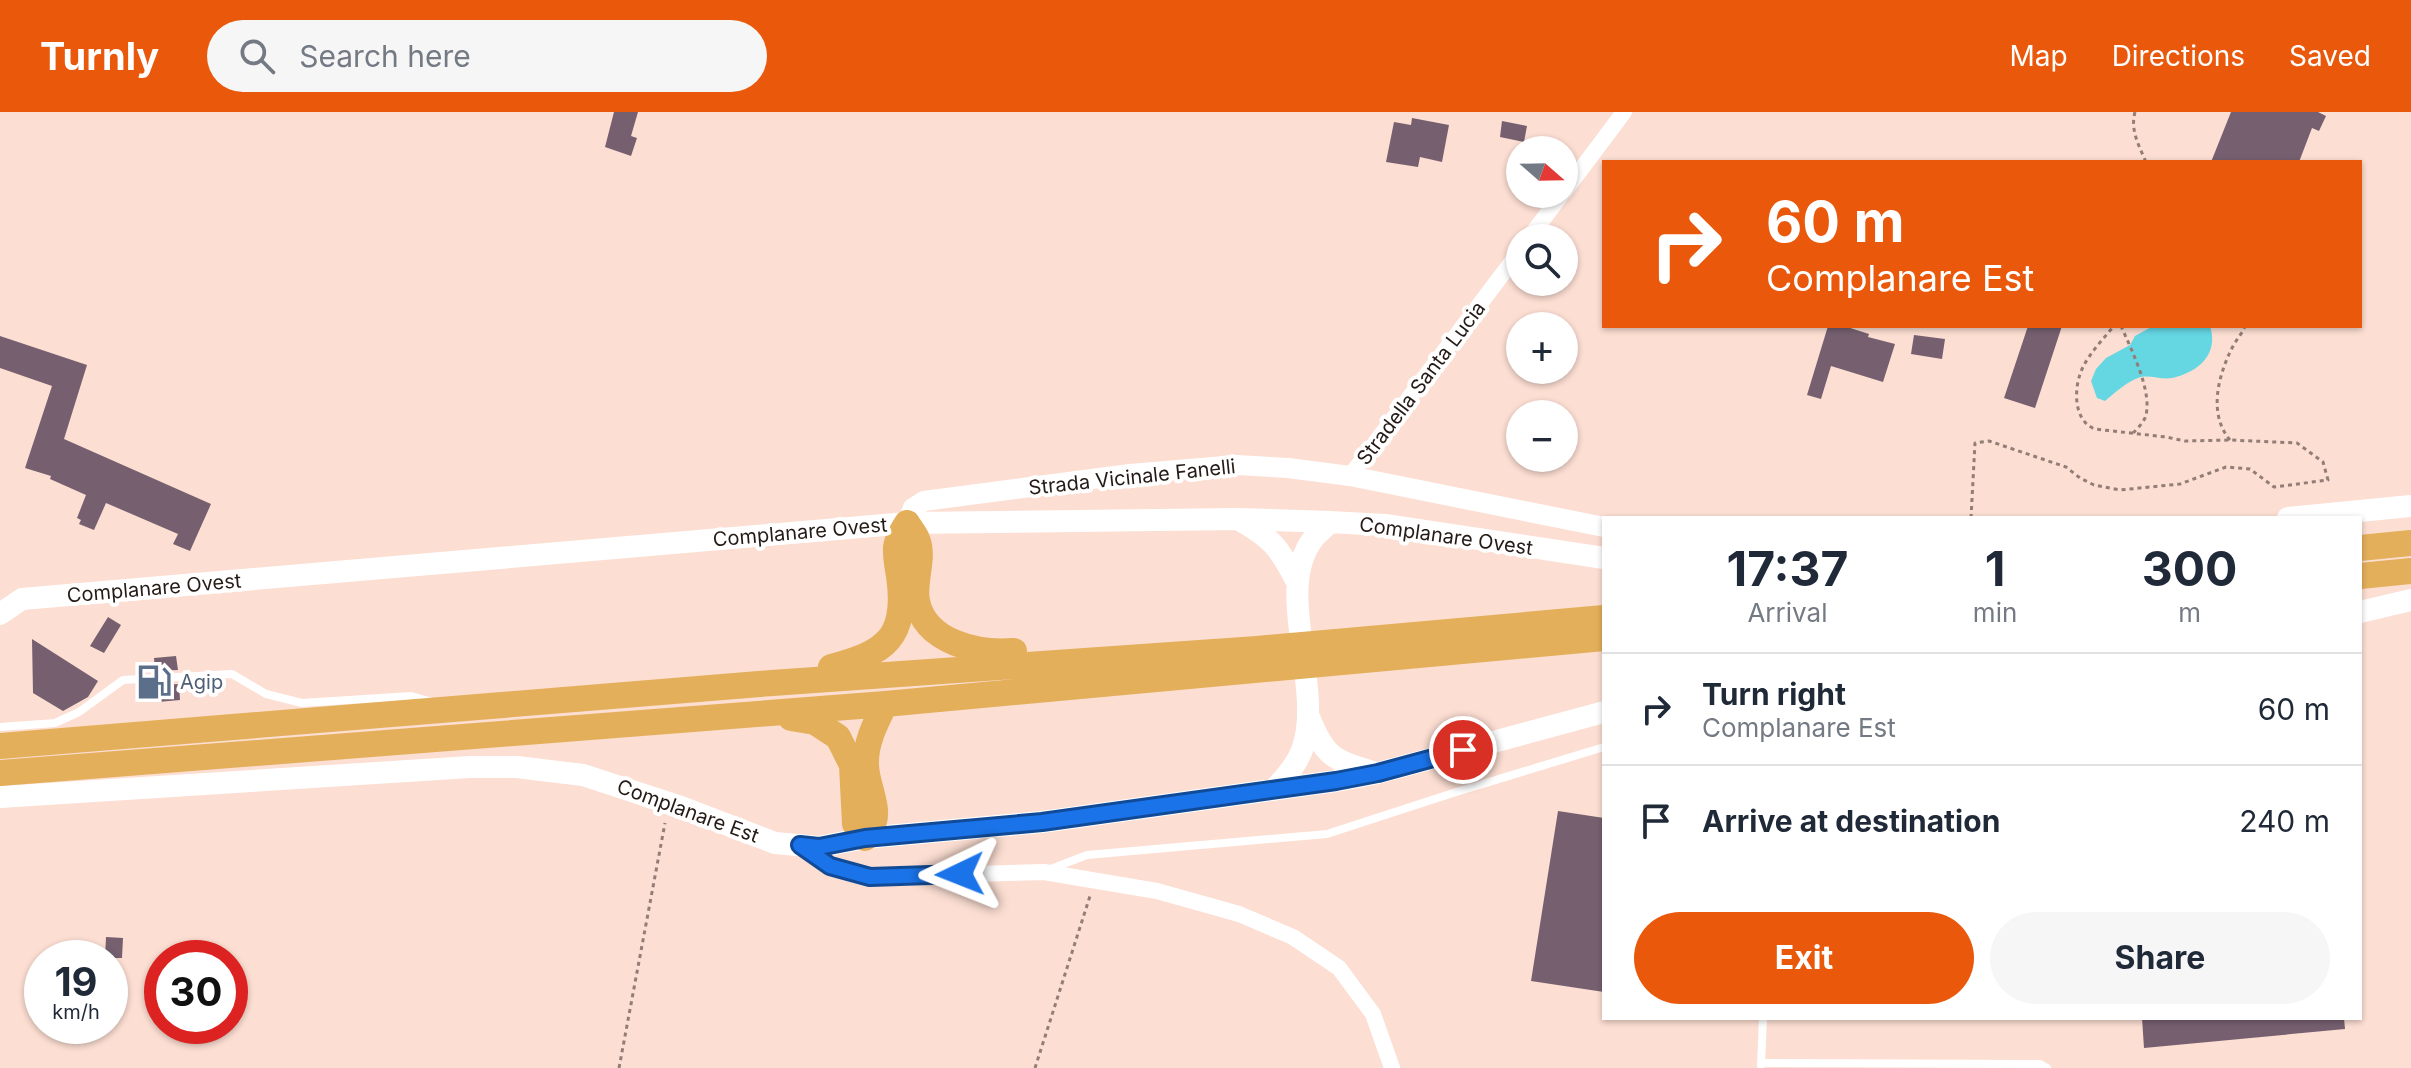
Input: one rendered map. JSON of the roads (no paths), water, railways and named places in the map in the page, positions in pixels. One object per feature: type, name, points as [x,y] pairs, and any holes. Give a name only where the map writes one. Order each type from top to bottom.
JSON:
[{"type":"highway","points":[[772,683],[865,658],[881,648],[893,634],[901,611],[895,554],[897,539],[907,523],[918,540],[917,602],[925,619],[937,632],[972,649],[993,652],[1151,642],[1257,649]]},
{"type":"highway","points":[[2362,548],[2411,543]]},
{"type":"highway","points":[[2362,576],[2411,571]]},
{"type":"highway","points":[[0,746],[772,683],[1257,649],[1602,618]]},
{"type":"highway","points":[[0,773],[885,704],[1602,638]]},
{"type":"highway","points":[[752,713],[815,722],[838,737],[852,765],[855,824],[865,838],[875,821],[875,809],[865,763],[872,731],[885,704]]},
{"type":"main road","points":[[2308,516],[2411,506]]},
{"type":"main road","name":"Complanare Ovest","points":[[0,614],[22,599],[907,523],[1238,519],[1330,522],[1385,525],[1602,558]]},
{"type":"main road","points":[[1238,519],[1265,534],[1282,553],[1296,580]]},
{"type":"main road","points":[[1274,790],[1293,768],[1303,748],[1309,717],[1296,580],[1303,556],[1313,539],[1330,522]]},
{"type":"main road","points":[[2362,612],[2411,600]]},
{"type":"main road","name":"Complanare Est","points":[[0,797],[470,767],[517,767],[583,775],[775,843],[819,847],[865,838],[1042,822],[1378,773],[1602,713]]},
{"type":"main road","points":[[1309,717],[1326,752],[1342,763],[1378,773]]},
{"type":"street","points":[[1578,173],[1624,112]]},
{"type":"street","points":[[1540,224],[1552,208]]},
{"type":"street","name":"Stradella Santa Lucia","points":[[1350,476],[1506,270]]},
{"type":"street","name":"Strada Vicinale Fanelli","points":[[907,523],[913,508],[924,501],[1130,474],[1237,465],[1350,476],[1602,527]]},
{"type":"street","points":[[800,845],[830,866],[870,877],[1044,872],[1157,891],[1239,914],[1293,937],[1339,968],[1373,1014],[1392,1068]]},
{"type":"lane","points":[[0,727],[55,723],[79,712],[123,680],[232,674],[266,694],[302,703],[411,696],[461,709]]},
{"type":"lane","points":[[1044,872],[1087,855],[1327,834],[1602,748]]},
{"type":"lane","points":[[1763,1020],[1761,1066],[2040,1064],[2047,1068]]},
{"type":"water","points":[[2149,328],[2210,328],[2212,345],[2204,360],[2191,371],[2168,378],[2141,377],[2126,384],[2105,401],[2097,398],[2091,381],[2096,369],[2106,358],[2130,345],[2135,336]]},
{"type":"place","name":"Agip","points":[[154,682]]}]
